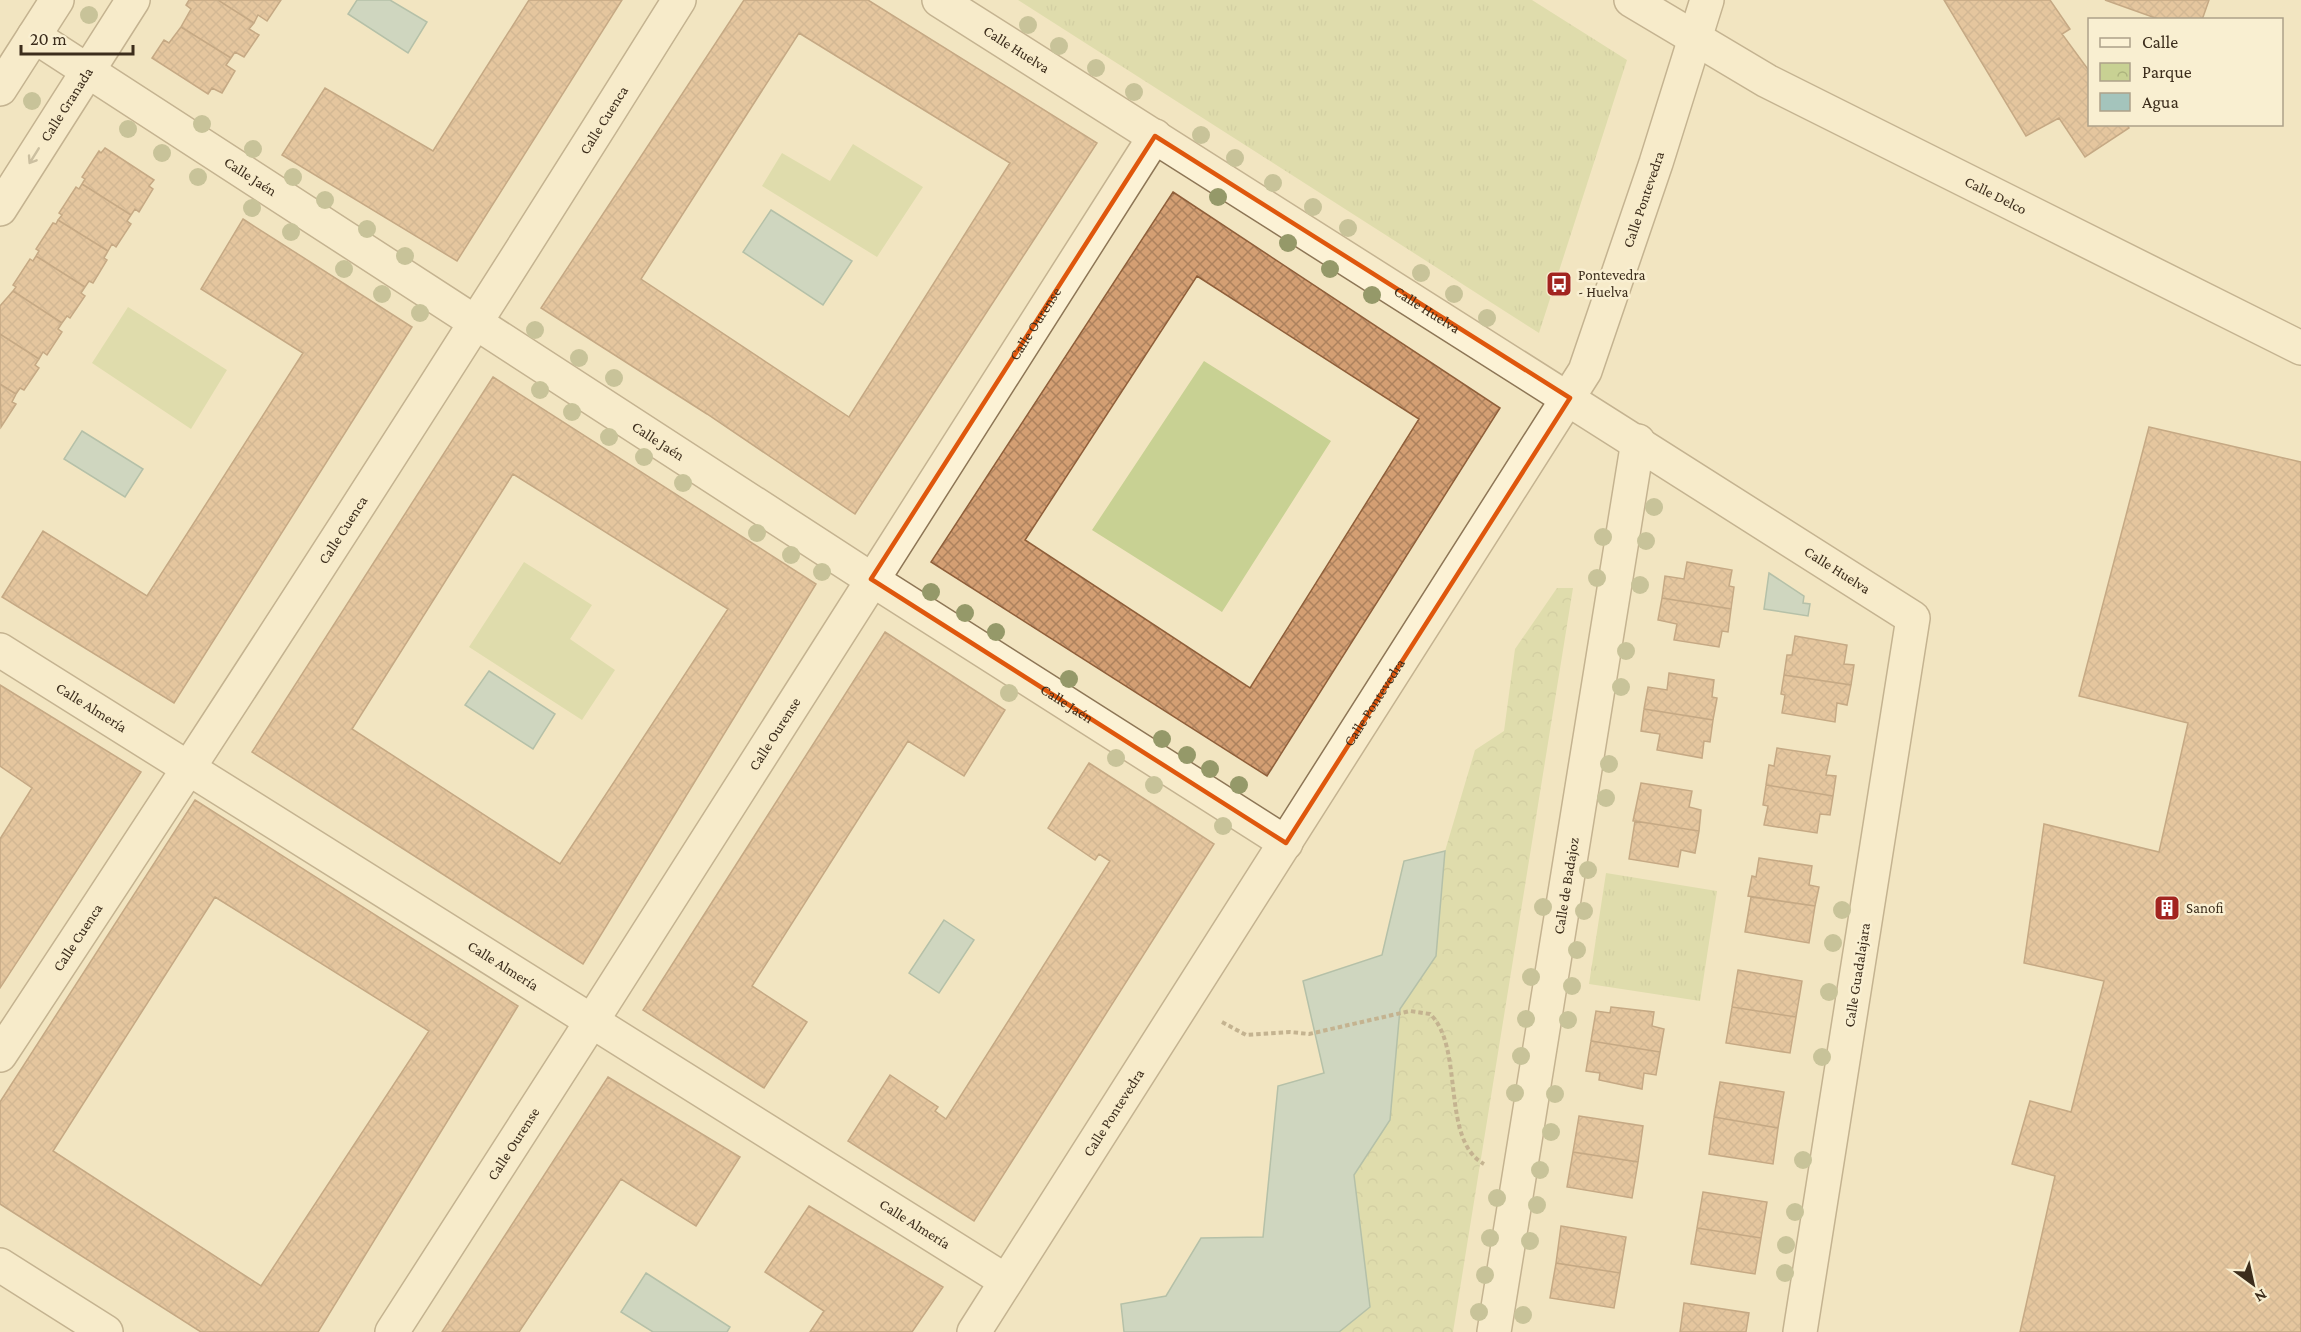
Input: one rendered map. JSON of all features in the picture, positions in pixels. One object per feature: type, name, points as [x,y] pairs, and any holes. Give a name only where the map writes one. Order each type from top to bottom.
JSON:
[{"type":"street","points":[[0,89],[57,0]]},
{"type":"street","name":"Calle Granada","points":[[0,208],[133,0]]},
{"type":"street","name":"Calle Cuenca","points":[[0,1055],[189,769],[478,321],[679,0]]},
{"type":"street","name":"Calle Huelva","points":[[939,0],[1638,441],[1913,618]]},
{"type":"street","name":"Calle Delco","points":[[1631,0],[1767,81],[2301,348]]},
{"type":"street","name":"Calle Pontevedra","points":[[974,1332],[1570,398],[1585,371],[1610,304],[1707,0]]},
{"type":"street","name":"Calle Jaén","points":[[34,36],[478,321],[871,579],[1286,843]]},
{"type":"street","name":"Calle Ourense","points":[[393,1332],[592,1024],[871,579],[1155,136]]},
{"type":"street","name":"Calle de Badajoz","points":[[1494,1332],[1638,441]]},
{"type":"street","name":"Calle Guadalajara","points":[[1800,1332],[1913,618]]},
{"type":"street","name":"Calle Almería","points":[[0,650],[592,1024],[1006,1281]]},
{"type":"street","points":[[0,1265],[106,1332]]},
{"type":"path","points":[[1222,1022],[1246,1035],[1315,1033],[1410,1011],[1430,1014],[1438,1026],[1448,1059],[1462,1131],[1473,1155],[1485,1164]]},
{"type":"highlighted area","points":[[1155,136],[1570,398],[1286,843],[871,579]]},
{"type":"green space","points":[[1018,0],[1532,0],[1627,60],[1539,333]]},
{"type":"green space","points":[[853,144],[923,187],[877,257],[762,186],[782,153],[830,181]]},
{"type":"green space","points":[[128,307],[227,370],[191,429],[92,363]]},
{"type":"green space","points":[[1204,361],[1331,441],[1222,612],[1092,530]]},
{"type":"green space","points":[[524,562],[592,605],[570,639],[615,670],[582,720],[469,647]]},
{"type":"green space","points":[[1557,588],[1573,588],[1453,1332],[1339,1332],[1370,1307],[1354,1175],[1390,1120],[1400,1009],[1436,955],[1445,851],[1475,750],[1504,731],[1515,649]]},
{"type":"green space","points":[[1606,873],[1717,891],[1700,1001],[1589,984]]},
{"type":"water","points":[[357,0],[390,0],[427,22],[408,53],[348,14]]},
{"type":"water","points":[[771,210],[852,261],[823,305],[743,252]]},
{"type":"water","points":[[82,431],[143,469],[125,497],[64,459]]},
{"type":"water","points":[[1769,573],[1804,596],[1803,603],[1810,604],[1808,616],[1764,609]]},
{"type":"water","points":[[489,671],[555,714],[533,749],[465,705]]},
{"type":"water","points":[[1445,851],[1436,956],[1400,1009],[1390,1120],[1354,1175],[1370,1307],[1339,1332],[1124,1332],[1121,1304],[1166,1296],[1201,1238],[1263,1237],[1278,1086],[1324,1073],[1303,981],[1382,955],[1404,861]]},
{"type":"water","points":[[944,920],[974,940],[939,993],[909,973]]},
{"type":"water","points":[[646,1273],[730,1327],[727,1332],[653,1332],[621,1312]]},
{"type":"building","points":[[189,0],[218,0],[254,23],[249,29],[259,35],[244,57],[235,52],[231,58],[181,27],[191,9],[186,5]]},
{"type":"building","points":[[218,0],[281,0],[267,21],[258,15],[254,23]]},
{"type":"building","points":[[529,0],[622,0],[457,261],[282,155],[325,88],[433,151]]},
{"type":"building","points":[[744,0],[868,0],[1097,143],[855,514],[707,414],[541,308]],"holes":[[[799,33],[1010,163],[849,417],[641,279]]]},
{"type":"building","points":[[1944,0],[2050,0],[2070,29],[2062,34],[2088,69],[2088,126],[2128,126],[2129,128],[2085,157],[2059,118],[2026,136]]},
{"type":"building","points":[[2105,0],[2209,0],[2203,18],[2155,18]]},
{"type":"building","points":[[181,27],[231,58],[226,65],[235,71],[222,93],[212,88],[208,94],[152,58],[164,40],[169,43]]},
{"type":"building","points":[[105,148],[154,180],[149,186],[153,189],[139,212],[135,209],[131,215],[82,184],[85,179],[82,177],[99,151],[101,153]]},
{"type":"building","points":[[82,184],[131,215],[127,221],[131,224],[116,247],[112,244],[108,251],[58,220],[62,215],[59,213],[76,187],[79,189]]},
{"type":"building","points":[[1173,192],[1500,408],[1267,776],[931,562]],"holes":[[[1197,276],[1419,419],[1250,688],[1025,540]]]},
{"type":"building","points":[[243,219],[412,327],[174,703],[2,597],[43,531],[147,596],[303,353],[201,289]]},
{"type":"building","points":[[58,220],[108,251],[104,258],[107,260],[93,283],[89,281],[85,287],[36,256],[39,251],[36,249],[53,223],[56,224]]},
{"type":"building","points":[[36,256],[85,287],[81,293],[85,296],[70,318],[67,316],[62,323],[13,291],[16,287],[13,285],[30,259],[33,261]]},
{"type":"building","points":[[13,291],[62,323],[58,329],[62,332],[47,355],[43,352],[39,359],[0,334],[0,306]]},
{"type":"building","points":[[0,334],[39,359],[35,365],[39,368],[24,390],[20,388],[16,394],[0,384]]},
{"type":"building","points":[[493,377],[816,584],[583,964],[252,752]],"holes":[[[513,474],[728,609],[560,864],[352,729]]]},
{"type":"building","points":[[0,384],[16,394],[12,402],[16,404],[1,427]]},
{"type":"building","name":"Sanofi","points":[[2149,427],[2301,462],[2301,1332],[2020,1332],[2055,1176],[2012,1164],[2030,1101],[2071,1112],[2104,981],[2024,963],[2044,824],[2159,852],[2188,723],[2079,696]]},
{"type":"building","points":[[1687,562],[1732,570],[1729,586],[1734,587],[1731,609],[1662,598],[1665,576],[1684,579]]},
{"type":"building","points":[[1662,598],[1731,609],[1728,632],[1722,631],[1719,647],[1674,640],[1677,624],[1658,620]]},
{"type":"building","points":[[885,632],[1005,710],[964,776],[908,741],[752,986],[807,1022],[764,1088],[643,1010]]},
{"type":"building","points":[[1795,636],[1847,645],[1844,664],[1854,665],[1851,685],[1784,675],[1787,655],[1792,655]]},
{"type":"building","points":[[1669,673],[1714,680],[1712,697],[1717,698],[1713,720],[1644,709],[1648,687],[1667,690]]},
{"type":"building","points":[[1784,675],[1851,685],[1847,705],[1837,703],[1835,722],[1782,713],[1785,695],[1781,694]]},
{"type":"building","points":[[0,685],[141,772],[0,988],[0,839],[32,788],[0,766]]},
{"type":"building","points":[[1644,709],[1713,720],[1710,742],[1704,741],[1702,758],[1657,750],[1660,734],[1641,731]]},
{"type":"building","points":[[1777,748],[1830,756],[1826,775],[1836,776],[1833,796],[1766,785],[1769,765],[1774,766]]},
{"type":"building","points":[[1089,763],[1214,844],[974,1221],[848,1141],[890,1075],[938,1107],[935,1111],[946,1119],[1110,861],[1099,854],[1095,860],[1048,828]]},
{"type":"building","points":[[1641,783],[1692,791],[1689,807],[1701,810],[1699,831],[1633,821]]},
{"type":"building","points":[[1766,785],[1833,796],[1830,815],[1820,814],[1817,833],[1764,825],[1768,806],[1763,805]]},
{"type":"building","points":[[195,800],[518,1006],[318,1332],[201,1332],[0,1204],[0,1102]],"holes":[[[215,897],[429,1031],[261,1286],[53,1151]]]},
{"type":"building","points":[[1635,821],[1699,831],[1695,853],[1681,850],[1678,867],[1629,859]]},
{"type":"building","points":[[1759,858],[1812,866],[1809,885],[1819,887],[1815,906],[1748,896],[1752,876],[1756,877]]},
{"type":"building","points":[[1751,897],[1815,906],[1809,943],[1745,932]]},
{"type":"building","points":[[1738,970],[1802,981],[1796,1017],[1732,1007]]},
{"type":"building","points":[[1611,1007],[1654,1012],[1652,1026],[1664,1029],[1660,1052],[1591,1041],[1596,1011],[1610,1013]]},
{"type":"building","points":[[1732,1007],[1796,1017],[1790,1053],[1726,1043]]},
{"type":"building","points":[[1591,1041],[1660,1052],[1656,1075],[1644,1073],[1642,1089],[1599,1080],[1600,1073],[1586,1071]]},
{"type":"building","points":[[608,1077],[740,1157],[696,1226],[621,1179],[519,1332],[442,1332]]},
{"type":"building","points":[[1720,1082],[1784,1092],[1778,1128],[1714,1117]]},
{"type":"building","points":[[1579,1116],[1643,1126],[1638,1162],[1573,1152]]},
{"type":"building","points":[[1714,1117],[1778,1128],[1773,1164],[1709,1154]]},
{"type":"building","points":[[1573,1152],[1638,1162],[1632,1198],[1567,1187]]},
{"type":"building","points":[[1703,1192],[1767,1202],[1761,1238],[1697,1228]]},
{"type":"building","points":[[809,1206],[943,1287],[912,1332],[810,1332],[824,1311],[765,1272]]},
{"type":"building","points":[[1561,1226],[1626,1237],[1620,1273],[1556,1263]]},
{"type":"building","points":[[1697,1228],[1761,1238],[1755,1274],[1691,1264]]},
{"type":"building","points":[[1556,1263],[1620,1273],[1614,1308],[1550,1298]]},
{"type":"building","points":[[1684,1303],[1749,1313],[1746,1332],[1680,1332]]},
{"type":"place","name":"Pontevedra - Huelva","points":[[1559,284]]},
{"type":"place","name":"Sanofi","points":[[2167,908]]}]
